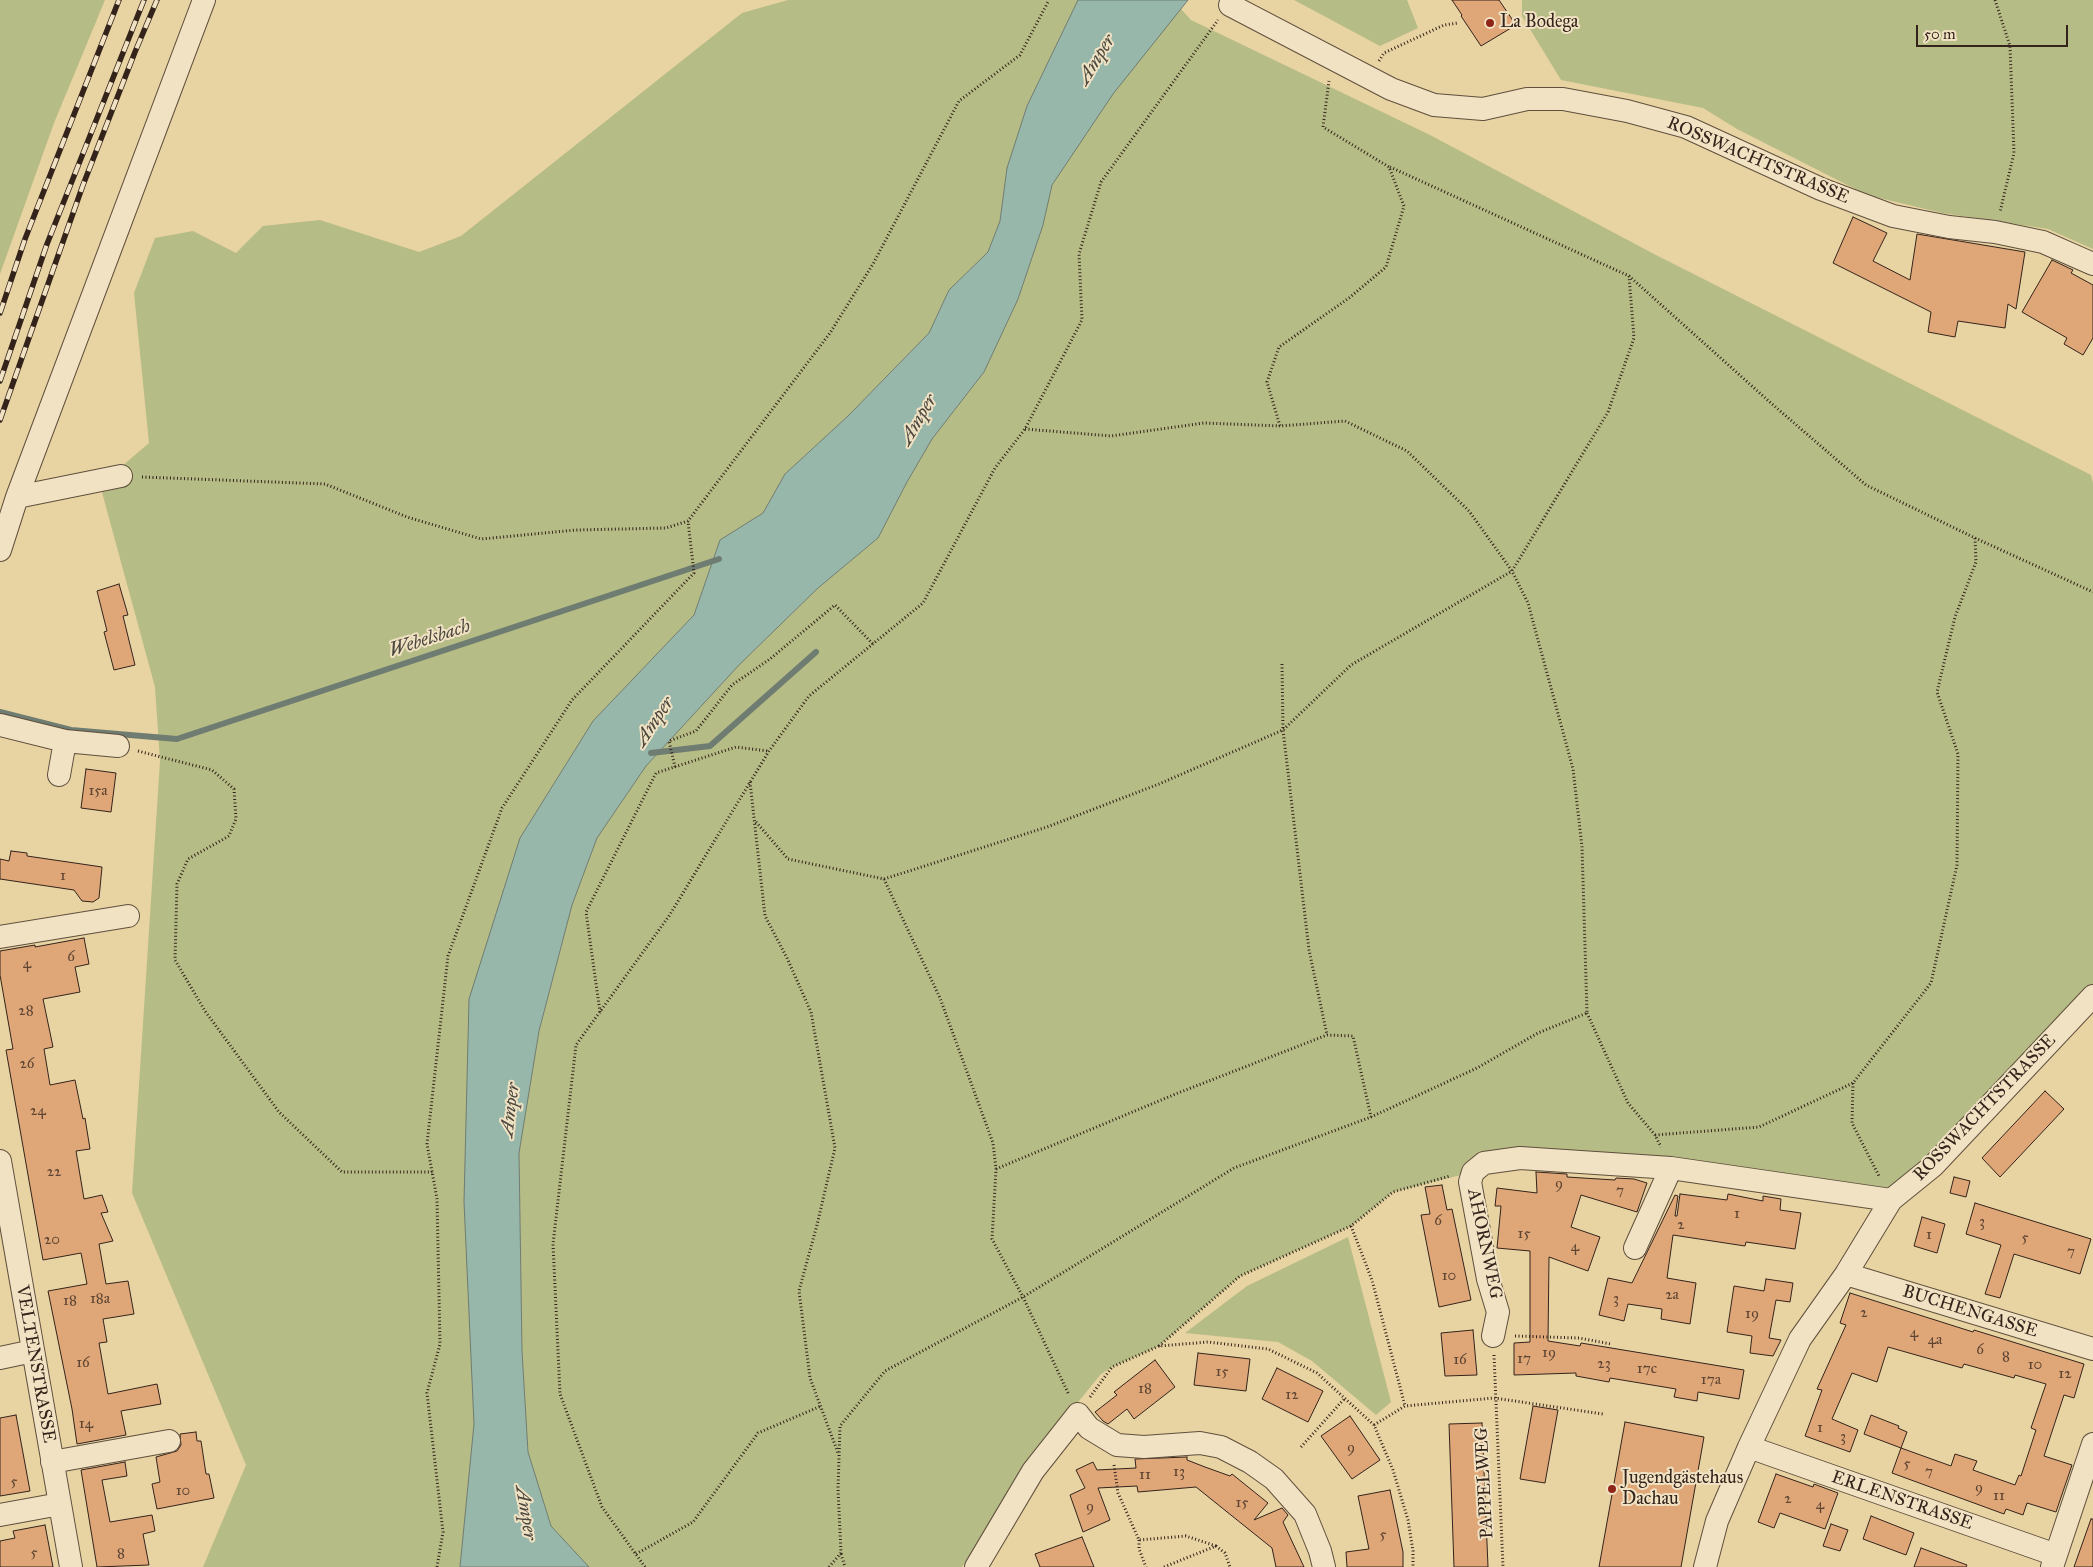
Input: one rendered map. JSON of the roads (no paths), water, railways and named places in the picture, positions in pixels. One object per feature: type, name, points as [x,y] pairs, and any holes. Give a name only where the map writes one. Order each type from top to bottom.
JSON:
[{"type":"street","points":[[0,550],[16,497],[204,0]]},
{"type":"street","name":"ROSSWACHTSTRASSE","points":[[1230,5],[1372,80],[1434,105],[1483,109],[1527,99],[1563,99],[1627,111],[1686,128],[1820,189],[1893,216],[1949,228],[1995,232],[2043,242],[2093,264]]},
{"type":"street","points":[[16,497],[121,476]]},
{"type":"street","points":[[0,725],[65,741],[118,746]]},
{"type":"street","points":[[59,775],[65,741]]},
{"type":"street","points":[[0,937],[128,916]]},
{"type":"street","name":"ROSSWACHTSTRASSE","points":[[1705,1567],[1717,1521],[1749,1447],[1800,1339],[1846,1274],[1891,1200],[1933,1166],[2093,996]]},
{"type":"street","name":"AHORNWEG","points":[[1493,1336],[1498,1312],[1488,1279],[1470,1182],[1473,1172],[1484,1163],[1520,1158],[1671,1168],[1891,1200]]},
{"type":"street","name":"VELTENSTRASSE","points":[[0,1161],[5,1220],[33,1351],[71,1567]]},
{"type":"street","points":[[1635,1248],[1671,1168]]},
{"type":"street","name":"BUCHENGASSE","points":[[1846,1274],[2093,1349]]},
{"type":"street","points":[[0,1358],[33,1351]]},
{"type":"street","points":[[976,1567],[1033,1471],[1078,1414],[1089,1428],[1116,1445],[1144,1447],[1200,1443],[1221,1447],[1250,1462],[1274,1479],[1305,1514],[1320,1551],[1324,1567]]},
{"type":"street","points":[[52,1462],[169,1442]]},
{"type":"street","points":[[2054,1561],[2093,1444]]},
{"type":"street","name":"ERLENSTRASSE","points":[[1749,1447],[2054,1561]]},
{"type":"street","points":[[0,1516],[60,1504]]},
{"type":"water","name":"Amper","points":[[1078,0],[1188,0],[1113,94],[1052,185],[1043,225],[1018,299],[984,372],[932,439],[878,538],[818,588],[739,665],[646,766],[597,838],[572,905],[539,1031],[519,1153],[522,1351],[528,1452],[551,1526],[589,1567],[460,1567],[474,1424],[464,1202],[469,999],[520,838],[593,721],[694,615],[720,540],[763,513],[785,474],[848,416],[929,333],[949,290],[988,252],[1000,221],[1007,168],[1027,106]]},
{"type":"waterway","name":"Webelsbach","points":[[0,712],[71,730],[177,739],[719,559]]},
{"type":"waterway","name":"Amper","points":[[651,753],[710,746],[816,652]]},
{"type":"railway","points":[[0,313],[25,239],[119,0]]},
{"type":"railway","points":[[0,381],[47,244],[144,0]]},
{"type":"railway","points":[[0,420],[83,185],[157,0]]},
{"type":"place","name":"La Bodega","points":[[1490,23]]},
{"type":"place","name":"Jugendgästehaus Dachau","points":[[1612,1489]]}]
